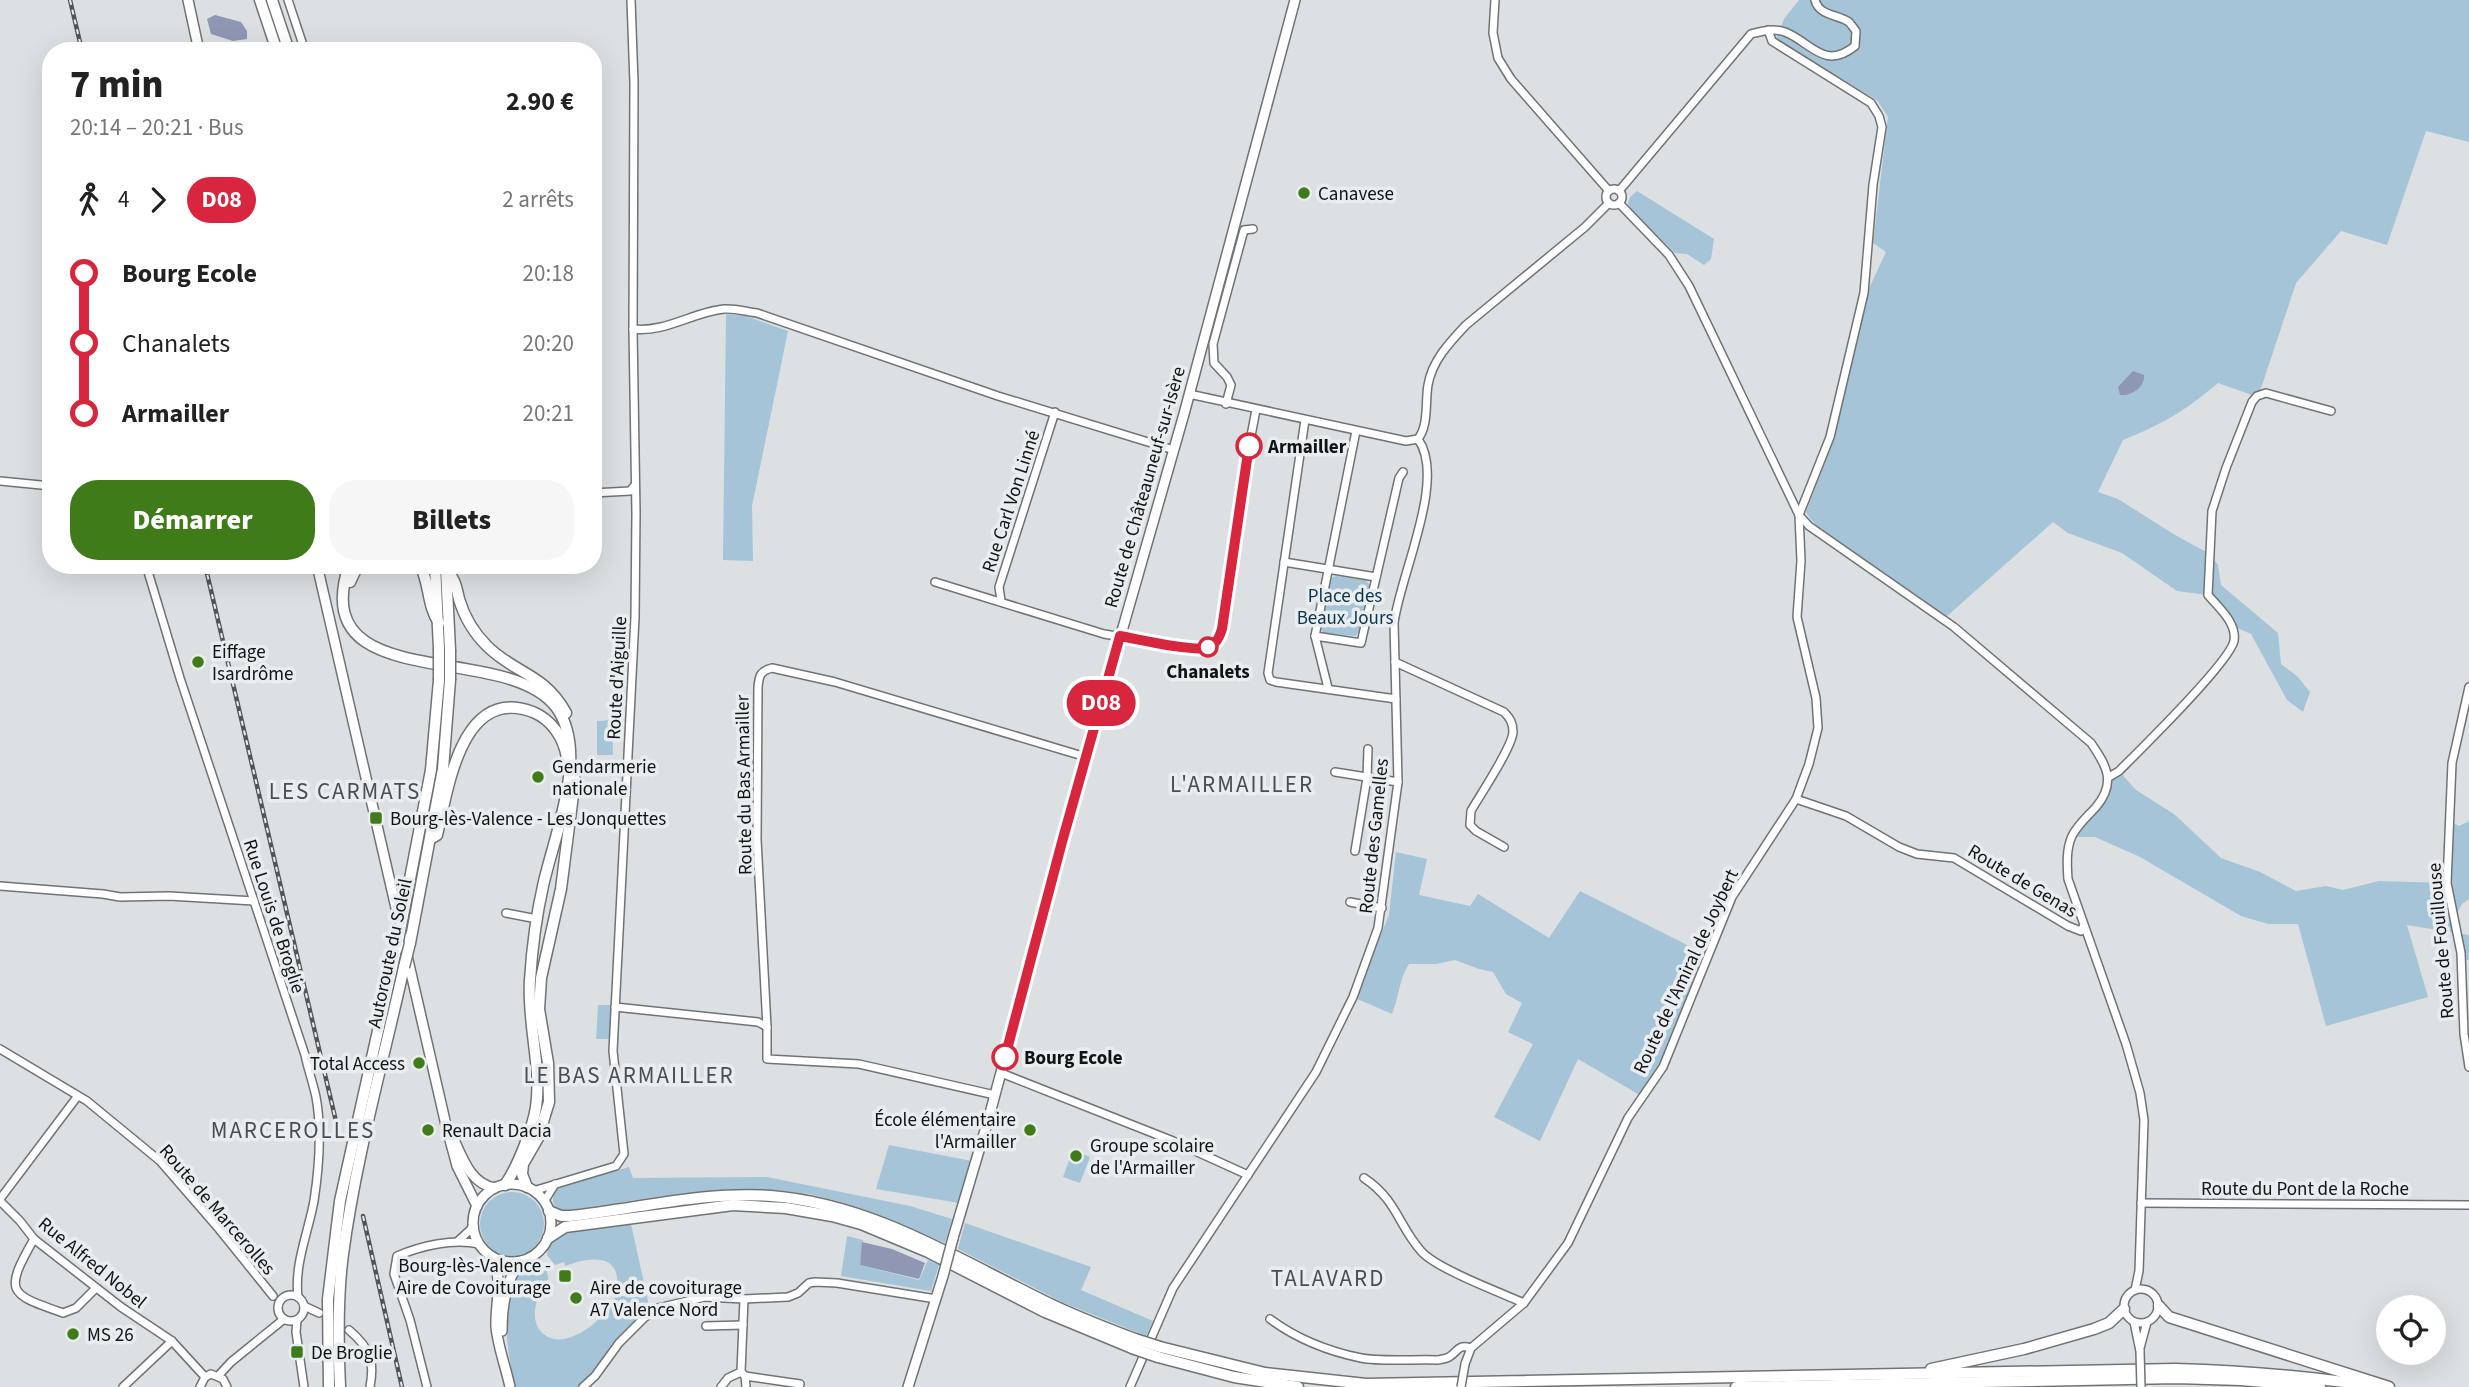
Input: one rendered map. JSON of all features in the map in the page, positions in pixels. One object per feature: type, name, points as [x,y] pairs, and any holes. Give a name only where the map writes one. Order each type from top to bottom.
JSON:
[{"type":"highway","points":[[260,0],[274,42]]},
{"type":"highway","points":[[272,0],[286,42]]},
{"type":"highway","points":[[347,574],[343,610],[360,640],[380,652],[395,656],[519,681],[549,699],[563,720],[570,743],[569,776],[537,919],[530,984],[530,1029],[537,1080],[536,1110],[532,1128],[500,1187]]},
{"type":"highway","points":[[354,574],[349,584],[347,605],[354,625],[368,641],[391,651],[490,669],[523,679],[546,692],[566,715]]},
{"type":"highway","points":[[424,574],[432,613],[439,623]]},
{"type":"highway","name":"Autoroute du Soleil","points":[[340,1387],[339,1305],[345,1243],[410,943],[443,769],[450,680],[439,623],[436,574]]},
{"type":"highway","name":"Autoroute du Soleil","points":[[329,1387],[328,1299],[340,1201],[398,941],[431,770],[439,680],[445,650],[446,574]]},
{"type":"highway","points":[[451,574],[465,614],[478,637],[497,655],[548,687],[558,698],[575,741],[572,806],[561,889],[541,978],[539,1009],[548,1063],[549,1101],[538,1138],[523,1164],[522,1174],[530,1189]]},
{"type":"highway","points":[[430,839],[437,835],[458,752],[476,724],[484,717],[502,710],[524,709],[555,728],[562,739],[567,759],[563,803]]},
{"type":"highway","points":[[547,1207],[561,1216],[570,1216],[723,1196],[772,1196],[821,1203],[882,1222],[927,1241],[1133,1344]]},
{"type":"highway","points":[[548,1238],[565,1227],[698,1208],[762,1206],[810,1211],[872,1228],[928,1252],[1045,1312],[1133,1344],[1234,1377],[1298,1387]]},
{"type":"highway","points":[[2159,1306],[2169,1317],[2389,1387]]},
{"type":"highway","points":[[1910,1374],[2024,1349],[2094,1329],[2109,1323],[2124,1309]]},
{"type":"highway","points":[[1159,1352],[1265,1373],[1366,1384],[2175,1369],[2317,1377],[2377,1387]]},
{"type":"highway","points":[[1736,1387],[2176,1378],[2320,1387]]},
{"type":"highway","points":[[1896,1384],[1910,1387]]},
{"type":"main road","points":[[188,0],[197,42]]},
{"type":"main road","name":"Route de Châteauneuf-sur-Isère","points":[[908,1387],[995,1096],[1295,0]]},
{"type":"main road","points":[[319,574],[446,1125],[457,1166],[477,1206]]},
{"type":"main road","points":[[446,1125],[476,1180],[484,1186],[530,1189],[547,1207],[551,1225],[548,1238],[537,1253],[521,1261],[514,1270],[508,1287],[501,1350]]},
{"type":"main road","points":[[500,1187],[484,1196],[477,1206],[473,1224],[479,1244],[491,1256],[496,1266],[496,1328],[510,1387]]},
{"type":"main road","points":[[491,1256],[501,1261],[521,1261]]},
{"type":"street","points":[[288,0],[302,42]]},
{"type":"street","name":"Route d'Aiguille","points":[[530,1189],[610,1169],[623,1158],[623,1137],[613,1072],[635,617],[634,83],[631,0]]},
{"type":"street","points":[[1495,0],[1493,33],[1498,58],[1511,79],[1609,191]]},
{"type":"street","points":[[1619,191],[1751,34],[1769,30],[1786,32],[1806,46],[1832,56],[1845,54],[1855,46],[1856,31],[1849,22],[1826,13],[1817,7],[1815,0]]},
{"type":"street","name":"Route de l'Amiral de Joybert","points":[[1461,1387],[1465,1364],[1472,1348],[1524,1303],[1568,1243],[1628,1118],[1663,1067],[1732,897],[1796,799],[1818,728],[1816,698],[1797,617],[1801,561],[1799,515],[1830,437],[1864,293],[1873,185],[1882,127],[1880,116],[1871,103],[1772,41],[1769,30]]},
{"type":"street","points":[[1609,191],[1619,191]]},
{"type":"street","points":[[1609,191],[1606,199],[1609,203]]},
{"type":"street","points":[[1619,191],[1622,199],[1619,203]]},
{"type":"street","points":[[1189,394],[1406,441],[1419,439],[1424,428],[1432,373],[1436,362],[1454,338],[1585,228],[1609,203],[1619,203],[1669,255],[1689,286],[1799,515],[1809,526],[1954,627],[2091,743],[2104,762],[2109,777],[2106,790],[2098,805],[2084,818],[2072,837],[2067,860],[2068,879],[2082,929]]},
{"type":"street","points":[[1226,404],[1231,385],[1214,363],[1213,344],[1244,230],[1253,229]]},
{"type":"street","points":[[633,330],[645,331],[727,309],[757,313],[998,396],[1174,450]]},
{"type":"street","points":[[2109,777],[2119,771],[2182,706],[2227,654],[2234,641],[2233,626],[2208,595],[2212,511],[2252,402],[2257,396],[2266,393],[2331,411]]},
{"type":"street","points":[[935,582],[1104,634],[1195,649],[1208,647],[1217,640],[1222,629],[1256,410]]},
{"type":"street","name":"Rue Carl Von Linné","points":[[1001,601],[999,587],[1055,412]]},
{"type":"street","points":[[1305,420],[1268,664],[1270,680],[1396,699]]},
{"type":"street","points":[[1328,688],[1315,636],[1356,431]]},
{"type":"street","name":"Route des Gamelles","points":[[1130,1387],[1173,1288],[1316,1072],[1342,1021],[1378,928],[1398,782],[1394,622],[1397,600],[1423,515],[1426,496],[1427,458],[1419,439]]},
{"type":"street","points":[[1315,636],[1361,643],[1399,478],[1403,472]]},
{"type":"street","points":[[0,481],[42,485]]},
{"type":"street","points":[[602,493],[630,491],[635,485]]},
{"type":"street","points":[[1284,562],[1376,577]]},
{"type":"street","name":"Rue Louis de Broglie","points":[[149,574],[180,678],[305,1055],[316,1098],[319,1151],[314,1200],[295,1296]]},
{"type":"street","points":[[1395,662],[1504,712],[1509,717],[1512,723],[1511,739],[1471,811],[1470,825],[1504,847]]},
{"type":"street","name":"Route du Bas Armailler","points":[[767,1027],[757,841],[758,687],[763,670],[772,668],[835,682],[1086,757]]},
{"type":"street","name":"Route de Fouillouse","points":[[2469,687],[2452,763],[2447,883],[2461,953],[2464,1034],[2469,1067]]},
{"type":"street","points":[[1355,851],[1367,778],[1368,749]]},
{"type":"street","points":[[1335,772],[1398,782]]},
{"type":"street","name":"Route de Genas","points":[[1796,799],[1846,816],[1899,847],[1917,854],[1954,858],[2082,929],[2126,1044],[2140,1093],[2144,1120],[2141,1203]]},
{"type":"street","points":[[0,886],[145,898],[169,896],[254,901]]},
{"type":"street","points":[[1350,902],[1382,908]]},
{"type":"street","points":[[506,913],[537,919]]},
{"type":"street","points":[[615,1007],[758,1022],[767,1027],[768,1059],[859,1064],[995,1096]]},
{"type":"street","name":"Route de Marcerolles","points":[[0,1049],[87,1101],[160,1161],[273,1296],[281,1301]]},
{"type":"street","points":[[1001,1073],[1173,1140],[1248,1175]]},
{"type":"street","points":[[0,1200],[77,1097]]},
{"type":"street","points":[[1364,1178],[1381,1189],[1421,1252],[1435,1262],[1524,1303]]},
{"type":"street","points":[[547,1207],[555,1184]]},
{"type":"street","name":"Rue Alfred Nobel","points":[[0,1200],[34,1239],[121,1307],[172,1341],[205,1377]]},
{"type":"street","points":[[2141,1203],[2139,1271],[2135,1290],[2126,1298],[2124,1309],[2134,1322],[2140,1350],[2141,1387]]},
{"type":"street","name":"Route du Pont de la Roche","points":[[2141,1203],[2469,1205]]},
{"type":"street","points":[[458,1241],[467,1234],[473,1224]]},
{"type":"street","points":[[34,1239],[15,1277],[15,1288],[22,1298],[63,1313],[76,1308],[96,1287]]},
{"type":"street","points":[[428,1387],[394,1274],[394,1264],[397,1256],[408,1252],[458,1241],[479,1244]]},
{"type":"street","points":[[2134,1322],[2147,1322],[2155,1316],[2159,1306],[2139,1271]]},
{"type":"street","points":[[583,1387],[595,1377],[619,1343],[658,1308],[705,1297],[788,1297],[815,1282],[936,1299]]},
{"type":"street","points":[[2135,1290],[2147,1289]]},
{"type":"street","points":[[304,1387],[296,1332],[278,1309],[281,1301],[295,1296],[303,1309],[316,1312]]},
{"type":"street","points":[[744,1299],[743,1374],[746,1387]]},
{"type":"street","points":[[219,1375],[274,1327],[303,1309]]},
{"type":"street","points":[[1270,1319],[1307,1342],[1363,1359],[1438,1360],[1450,1357],[1457,1347],[1472,1348]]},
{"type":"street","points":[[2140,1350],[2147,1322]]},
{"type":"street","points":[[706,1326],[743,1325]]},
{"type":"street","points":[[349,1330],[363,1342],[371,1357],[370,1387]]},
{"type":"street","points":[[123,1387],[172,1341]]},
{"type":"street","points":[[200,1387],[205,1377],[211,1374],[223,1378],[227,1387]]},
{"type":"street","points":[[722,1387],[728,1378],[743,1374],[800,1384],[799,1387]]},
{"type":"green space","points":[[1799,0],[2469,0],[2469,142],[2426,131],[2387,245],[2341,231],[2296,283],[2260,391],[2252,395],[2218,383],[2173,416],[2123,440],[2098,492],[2118,499],[2210,554],[2218,565],[2221,585],[2278,633],[2281,664],[2297,676],[2310,692],[2303,712],[2287,700],[2251,634],[2233,626],[2208,595],[2177,591],[2122,553],[2068,533],[2053,522],[1946,617],[1828,536],[1806,512],[1825,462],[1865,297],[1886,252],[1873,243],[1888,117],[1877,100],[1776,39],[1784,19]]},
{"type":"green space","points":[[1637,191],[1714,239],[1711,259],[1704,265],[1687,254],[1675,253],[1631,210],[1628,203]]},
{"type":"green space","points":[[726,314],[743,315],[788,331],[752,506],[753,561],[723,560]]},
{"type":"green space","name":"Place des Beaux Jours","points":[[1336,576],[1366,580],[1370,586],[1360,631],[1355,636],[1323,633],[1320,627],[1330,578]]},
{"type":"green space","points":[[612,720],[613,755],[597,755],[597,721]]},
{"type":"green space","points":[[2119,771],[2136,790],[2174,814],[2221,858],[2260,872],[2296,891],[2326,886],[2343,890],[2379,881],[2447,883],[2450,822],[2459,826],[2469,821],[2469,899],[2462,904],[2454,919],[2457,933],[2469,935],[2469,959],[2461,964],[2456,933],[2407,925],[2428,997],[2326,1026],[2298,924],[2268,924],[2241,916],[2140,857],[2095,837],[2072,837],[2098,805],[2109,777]]},
{"type":"green space","points":[[1396,852],[1427,859],[1419,895],[1470,906],[1478,894],[1549,938],[1580,891],[1709,956],[1663,1067],[1643,1097],[1578,1059],[1540,1141],[1494,1117],[1533,1044],[1508,1032],[1522,1003],[1506,994],[1493,972],[1455,960],[1436,964],[1409,964],[1392,1014],[1355,998],[1389,915]]},
{"type":"green space","points":[[598,1005],[612,1005],[611,1039],[596,1039]]},
{"type":"green space","points":[[889,1145],[972,1161],[959,1203],[876,1189]]},
{"type":"green space","points":[[1073,1150],[1090,1157],[1080,1183],[1063,1177]]},
{"type":"green space","points":[[629,1167],[633,1178],[767,1177],[910,1206],[952,1219],[945,1243],[881,1216],[831,1199],[752,1189],[688,1193],[563,1211],[555,1208],[553,1196],[559,1188]]},
{"type":"green space","points":[[506,1192],[518,1192],[535,1201],[542,1212],[542,1236],[535,1247],[518,1256],[506,1256],[494,1251],[485,1242],[480,1230],[480,1218],[485,1206],[494,1197]]},
{"type":"green space","points":[[965,1223],[1091,1267],[1081,1290],[1153,1321],[1146,1336],[1064,1303],[958,1249]]},
{"type":"green space","points":[[631,1224],[650,1310],[630,1327],[578,1387],[515,1387],[507,1341],[507,1313],[520,1269],[538,1265],[547,1274],[548,1281],[540,1293],[535,1311],[539,1329],[548,1337],[570,1338],[603,1315],[616,1295],[629,1297],[630,1288],[617,1285],[613,1267],[607,1262],[591,1260],[565,1266],[564,1262],[555,1265],[547,1255],[550,1244],[564,1232]]},
{"type":"green space","points":[[847,1236],[863,1240],[860,1265],[919,1280],[928,1260],[939,1265],[931,1291],[841,1276]]},
{"type":"shaded area","points":[[215,15],[241,22],[247,31],[247,39],[233,41],[211,34],[207,19]]},
{"type":"shaded area","points":[[2133,371],[2144,375],[2140,387],[2120,395],[2118,387]]},
{"type":"shaded area","points":[[862,1242],[892,1249],[925,1263],[919,1279],[860,1265]]},
{"type":"railway","points":[[70,0],[80,42]]},
{"type":"railway","points":[[207,574],[339,1134]]},
{"type":"railway","points":[[363,1216],[402,1387]]},
{"type":"bus line","name":"D08","points":[[1005,1057],[1120,636],[1195,649],[1208,647],[1217,640],[1222,629],[1249,446]]},
{"type":"place","name":"Canavese","points":[[1304,193]]},
{"type":"place","name":"Armailler","points":[[1249,446]]},
{"type":"place","name":"Chanalets","points":[[1208,647]]},
{"type":"place","name":"Eiffage Isardrôme","points":[[198,662]]},
{"type":"place","name":"Gendarmerie nationale","points":[[538,777]]},
{"type":"place","name":"Bourg-lès-Valence - Les Jonquettes","points":[[376,818]]},
{"type":"place","name":"Bourg Ecole","points":[[1005,1057]]},
{"type":"place","name":"Total Access","points":[[419,1063]]},
{"type":"place","name":"Renault Dacia","points":[[428,1130]]},
{"type":"place","name":"École élémentaire l'Armailler","points":[[1030,1130]]},
{"type":"place","name":"Groupe scolaire de l'Armailler","points":[[1076,1156]]},
{"type":"place","name":"Bourg-lès-Valence - Aire de Covoiturage","points":[[565,1276]]},
{"type":"place","name":"Aire de covoiturage A7 Valence Nord","points":[[576,1298]]},
{"type":"place","name":"MS 26","points":[[73,1334]]},
{"type":"place","name":"De Broglie","points":[[297,1352]]},
{"type":"district","name":"L'ARMAILLER","points":[[1242,784]]},
{"type":"district","name":"LES CARMATS","points":[[345,791]]},
{"type":"district","name":"LE BAS ARMAILLER","points":[[629,1075]]},
{"type":"district","name":"MARCEROLLES","points":[[293,1130]]},
{"type":"district","name":"TALAVARD","points":[[1328,1278]]}]
